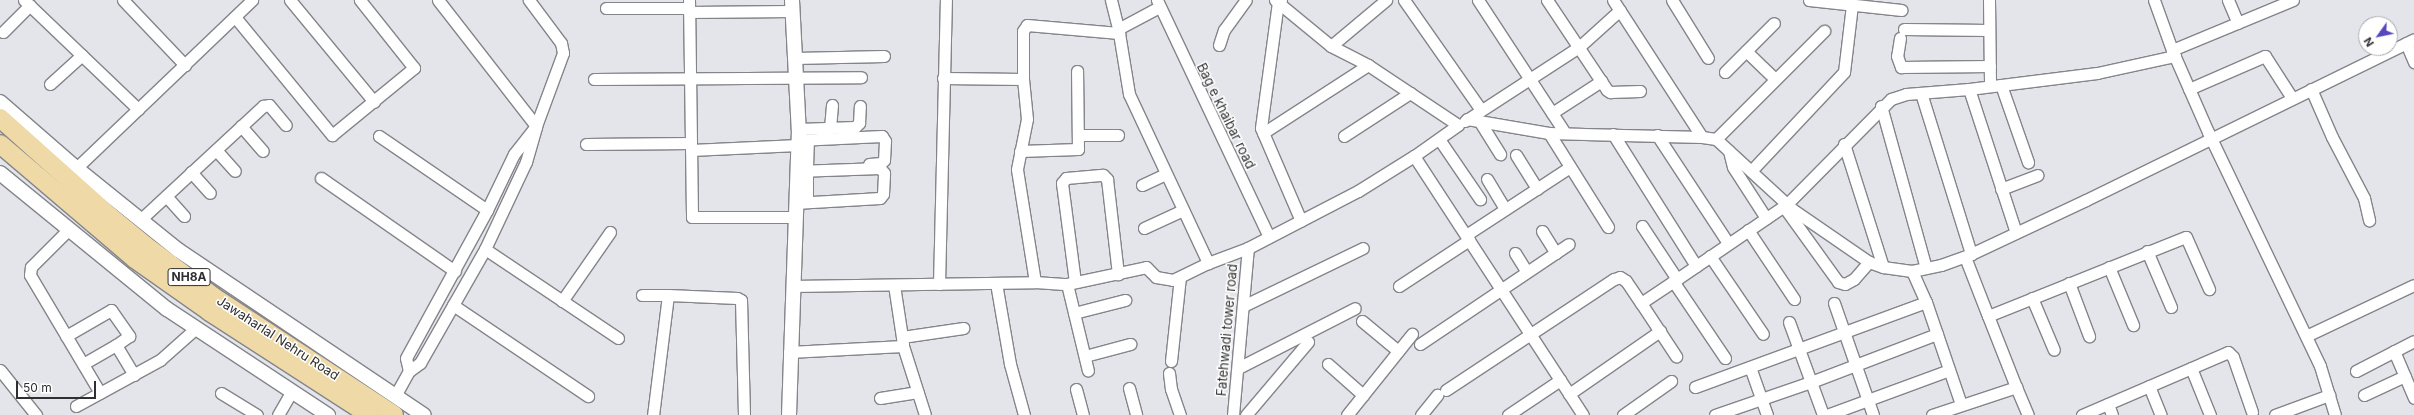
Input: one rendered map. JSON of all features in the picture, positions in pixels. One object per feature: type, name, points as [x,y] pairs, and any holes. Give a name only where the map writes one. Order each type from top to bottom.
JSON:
[{"type":"main road","name":"Jawaharlal Nehru Road","points":[[0,118],[71,173],[146,246],[214,297],[390,409]]},
{"type":"main road","name":"Jawaharlal Nehru Road","points":[[0,144],[135,259],[210,312],[369,415]]},
{"type":"street","points":[[123,0],[185,65]]},
{"type":"street","points":[[71,173],[252,0]]},
{"type":"street","points":[[290,0],[374,102]]},
{"type":"street","points":[[235,17],[329,134],[335,134],[413,70],[414,67],[360,0]]},
{"type":"street","points":[[438,0],[536,126]]},
{"type":"street","points":[[390,409],[409,371],[420,363],[485,249],[526,162],[536,126],[563,53],[561,43],[529,0]]},
{"type":"street","points":[[939,284],[946,0]]},
{"type":"street","points":[[1111,0],[1129,94],[1208,263]]},
{"type":"street","points":[[1219,45],[1224,30],[1246,0]]},
{"type":"street","points":[[1332,46],[1386,0]]},
{"type":"street","points":[[1404,0],[1480,116],[1500,154]]},
{"type":"street","points":[[1478,0],[1565,133]]},
{"type":"street","points":[[1547,0],[1601,81],[1610,92],[1640,91]]},
{"type":"street","points":[[1672,0],[1708,58]]},
{"type":"street","points":[[1809,0],[1901,10]]},
{"type":"street","points":[[1989,0],[1990,66],[1996,85],[2028,162]]},
{"type":"street","points":[[2154,0],[2173,53],[2210,138],[2320,366],[2335,415]]},
{"type":"street","points":[[2228,0],[2238,23]]},
{"type":"street","points":[[1641,303],[1785,205],[1881,106],[1891,99],[1921,93],[1969,89],[2097,72],[2173,53],[2293,0]]},
{"type":"street","points":[[1278,1],[1332,46],[1368,65],[1458,125]]},
{"type":"street","points":[[1278,1],[1261,128],[1301,221]]},
{"type":"street","points":[[3,32],[27,3],[138,109]]},
{"type":"street","points":[[1036,282],[1017,169],[1027,119],[1023,79],[1023,32],[1027,25],[1118,31],[1158,3]]},
{"type":"street","name":"Bag e khaibar road","points":[[1158,3],[1269,237]]},
{"type":"street","points":[[792,286],[1036,282],[1071,283],[1146,267],[1156,277],[1164,280],[1180,278],[1208,263],[1248,248],[1358,191],[1414,156],[1467,119],[1480,116],[1579,47],[1618,3],[1702,137]]},
{"type":"street","points":[[1751,171],[1844,72],[1852,5]]},
{"type":"street","points":[[606,8],[792,6],[802,169],[801,202],[794,217],[788,415]]},
{"type":"street","points":[[689,7],[692,217],[794,217]]},
{"type":"street","points":[[1725,72],[1774,23]]},
{"type":"street","points":[[1989,30],[1902,34],[1897,56],[1901,66],[1990,66]]},
{"type":"street","points":[[1716,139],[1824,31]]},
{"type":"street","points":[[1785,205],[1869,262],[1883,267],[1912,271],[1926,268],[1968,255],[2016,233],[2410,41],[2414,62]]},
{"type":"street","points":[[1746,51],[1775,79]]},
{"type":"street","points":[[50,84],[82,55]]},
{"type":"street","points":[[795,58],[884,56]]},
{"type":"street","points":[[2189,89],[2265,56],[2292,98]]},
{"type":"street","points":[[1263,133],[1368,65]]},
{"type":"street","points":[[1020,151],[1075,150],[1080,146],[1077,71]]},
{"type":"street","points":[[594,79],[861,77]]},
{"type":"street","points":[[943,78],[1023,79]]},
{"type":"street","points":[[1552,113],[1601,81]]},
{"type":"street","points":[[1969,89],[2016,233]]},
{"type":"street","points":[[2311,89],[2332,137],[2364,198],[2369,220]]},
{"type":"street","points":[[1344,136],[1410,93]]},
{"type":"street","points":[[1921,93],[1968,255],[1988,316],[2028,415]]},
{"type":"street","points":[[0,102],[71,173],[140,220],[390,409],[424,415]]},
{"type":"street","points":[[140,220],[241,126],[266,105],[271,107],[286,125]]},
{"type":"street","points":[[830,128],[832,105]]},
{"type":"street","points":[[801,139],[830,128],[857,126],[860,106]]},
{"type":"street","points":[[1881,106],[1926,268]]},
{"type":"street","points":[[1480,116],[1549,133],[1657,135],[1716,139],[1785,205],[1838,282],[1845,284],[1854,279],[1869,262]]},
{"type":"street","points":[[241,126],[263,151]]},
{"type":"street","points":[[409,371],[406,358],[488,210],[514,154],[536,126]]},
{"type":"street","points":[[1549,133],[1608,227]]},
{"type":"street","points":[[1613,134],[1696,266]]},
{"type":"street","points":[[1079,135],[1118,135]]},
{"type":"street","points":[[1657,135],[1728,243]]},
{"type":"street","points":[[379,136],[488,210]]},
{"type":"street","points":[[586,144],[691,147],[801,139],[882,136],[885,141],[884,160],[881,163],[802,169]]},
{"type":"street","points":[[1439,139],[1480,199]]},
{"type":"street","points":[[1844,144],[1883,267]]},
{"type":"street","points":[[216,150],[236,171]]},
{"type":"street","points":[[1729,151],[1733,167],[1766,218]]},
{"type":"street","points":[[1414,156],[1560,380],[1580,414]]},
{"type":"street","points":[[1516,156],[1537,189]]},
{"type":"street","points":[[1399,286],[1505,209],[1570,167]]},
{"type":"street","points":[[801,202],[880,198],[883,194],[884,173],[880,168],[802,169]]},
{"type":"street","points":[[191,172],[210,193]]},
{"type":"street","points":[[0,173],[167,309],[328,415]]},
{"type":"street","points":[[1142,184],[1166,174]]},
{"type":"street","points":[[1088,371],[1074,313],[1062,183],[1066,178],[1103,175],[1108,178],[1118,274]]},
{"type":"street","points":[[2001,189],[2037,175]]},
{"type":"street","points":[[322,178],[455,271]]},
{"type":"street","points":[[1487,179],[1505,209]]},
{"type":"street","points":[[166,196],[184,216]]},
{"type":"street","points":[[1144,228],[1183,210]]},
{"type":"street","points":[[1642,226],[1725,358]]},
{"type":"street","points":[[69,229],[30,271],[100,393]]},
{"type":"street","points":[[1748,230],[1794,299]]},
{"type":"street","points":[[1542,231],[1556,253]]},
{"type":"street","points":[[562,301],[610,232]]},
{"type":"street","points":[[1988,316],[2181,238],[2188,238],[2208,289]]},
{"type":"street","points":[[1420,344],[1569,244]]},
{"type":"street","name":"Fatehwadi tower road","points":[[1233,415],[1248,248]]},
{"type":"street","points":[[1243,306],[1363,248]]},
{"type":"street","points":[[485,249],[618,338]]},
{"type":"street","points":[[2147,251],[2171,307]]},
{"type":"street","points":[[1515,253],[1528,272]]},
{"type":"street","points":[[1710,256],[1763,334]]},
{"type":"street","points":[[2109,267],[2133,325]]},
{"type":"street","points":[[1912,271],[1926,302],[1961,404]]},
{"type":"street","points":[[1421,415],[1442,393],[1620,277],[1626,281],[1676,356]]},
{"type":"street","points":[[1171,361],[1180,278]]},
{"type":"street","points":[[996,283],[1010,364],[1024,415]]},
{"type":"street","points":[[2069,283],[2089,336]]},
{"type":"street","points":[[894,284],[902,341],[925,415]]},
{"type":"street","points":[[2306,336],[2414,285]]},
{"type":"street","points":[[642,295],[737,298],[740,300],[744,415]]},
{"type":"street","points":[[653,415],[668,295]]},
{"type":"street","points":[[2032,298],[2054,350]]},
{"type":"street","points":[[1074,313],[1125,300]]},
{"type":"street","points":[[1834,302],[1873,415]]},
{"type":"street","points":[[1695,387],[1926,302]]},
{"type":"street","points":[[453,306],[588,396]]},
{"type":"street","points":[[1238,368],[1355,308]]},
{"type":"street","points":[[66,336],[110,310],[128,336],[83,364]]},
{"type":"street","points":[[1362,321],[1398,351]]},
{"type":"street","points":[[1789,322],[1823,415]]},
{"type":"street","points":[[76,406],[160,360],[196,328]]},
{"type":"street","points":[[789,352],[902,341],[963,328]]},
{"type":"street","points":[[1569,394],[1660,331]]},
{"type":"street","points":[[1347,415],[1412,334]]},
{"type":"street","points":[[1715,415],[1811,382],[1936,334]]},
{"type":"street","points":[[2356,371],[2414,341]]},
{"type":"street","points":[[1246,415],[1308,342]]},
{"type":"street","points":[[116,344],[134,375]]},
{"type":"street","points":[[1085,356],[1130,344]]},
{"type":"street","points":[[2394,351],[2414,398]]},
{"type":"street","points":[[2082,415],[2228,352],[2231,353],[2252,412]]},
{"type":"street","points":[[1328,364],[1363,394]]},
{"type":"street","points":[[1750,367],[1767,415]]},
{"type":"street","points":[[2191,368],[2210,415]]},
{"type":"street","points":[[0,370],[36,415]]},
{"type":"street","points":[[1827,415],[1949,370]]},
{"type":"street","points":[[1169,373],[1171,390],[1180,415]]},
{"type":"street","points":[[2364,395],[2405,376]]},
{"type":"street","points":[[1508,415],[1560,380]]},
{"type":"street","points":[[1623,415],[1671,381]]},
{"type":"street","points":[[2149,386],[2161,415]]},
{"type":"street","points":[[1932,415],[1961,404],[2016,387]]},
{"type":"street","points":[[1076,388],[1083,415]]},
{"type":"street","points":[[1129,388],[1136,415]]},
{"type":"street","points":[[278,415],[292,391]]},
{"type":"street","points":[[221,392],[257,415]]},
{"type":"street","points":[[880,398],[918,392]]},
{"type":"street","points":[[2275,415],[2329,395]]},
{"type":"street","points":[[2108,404],[2112,415]]}]
